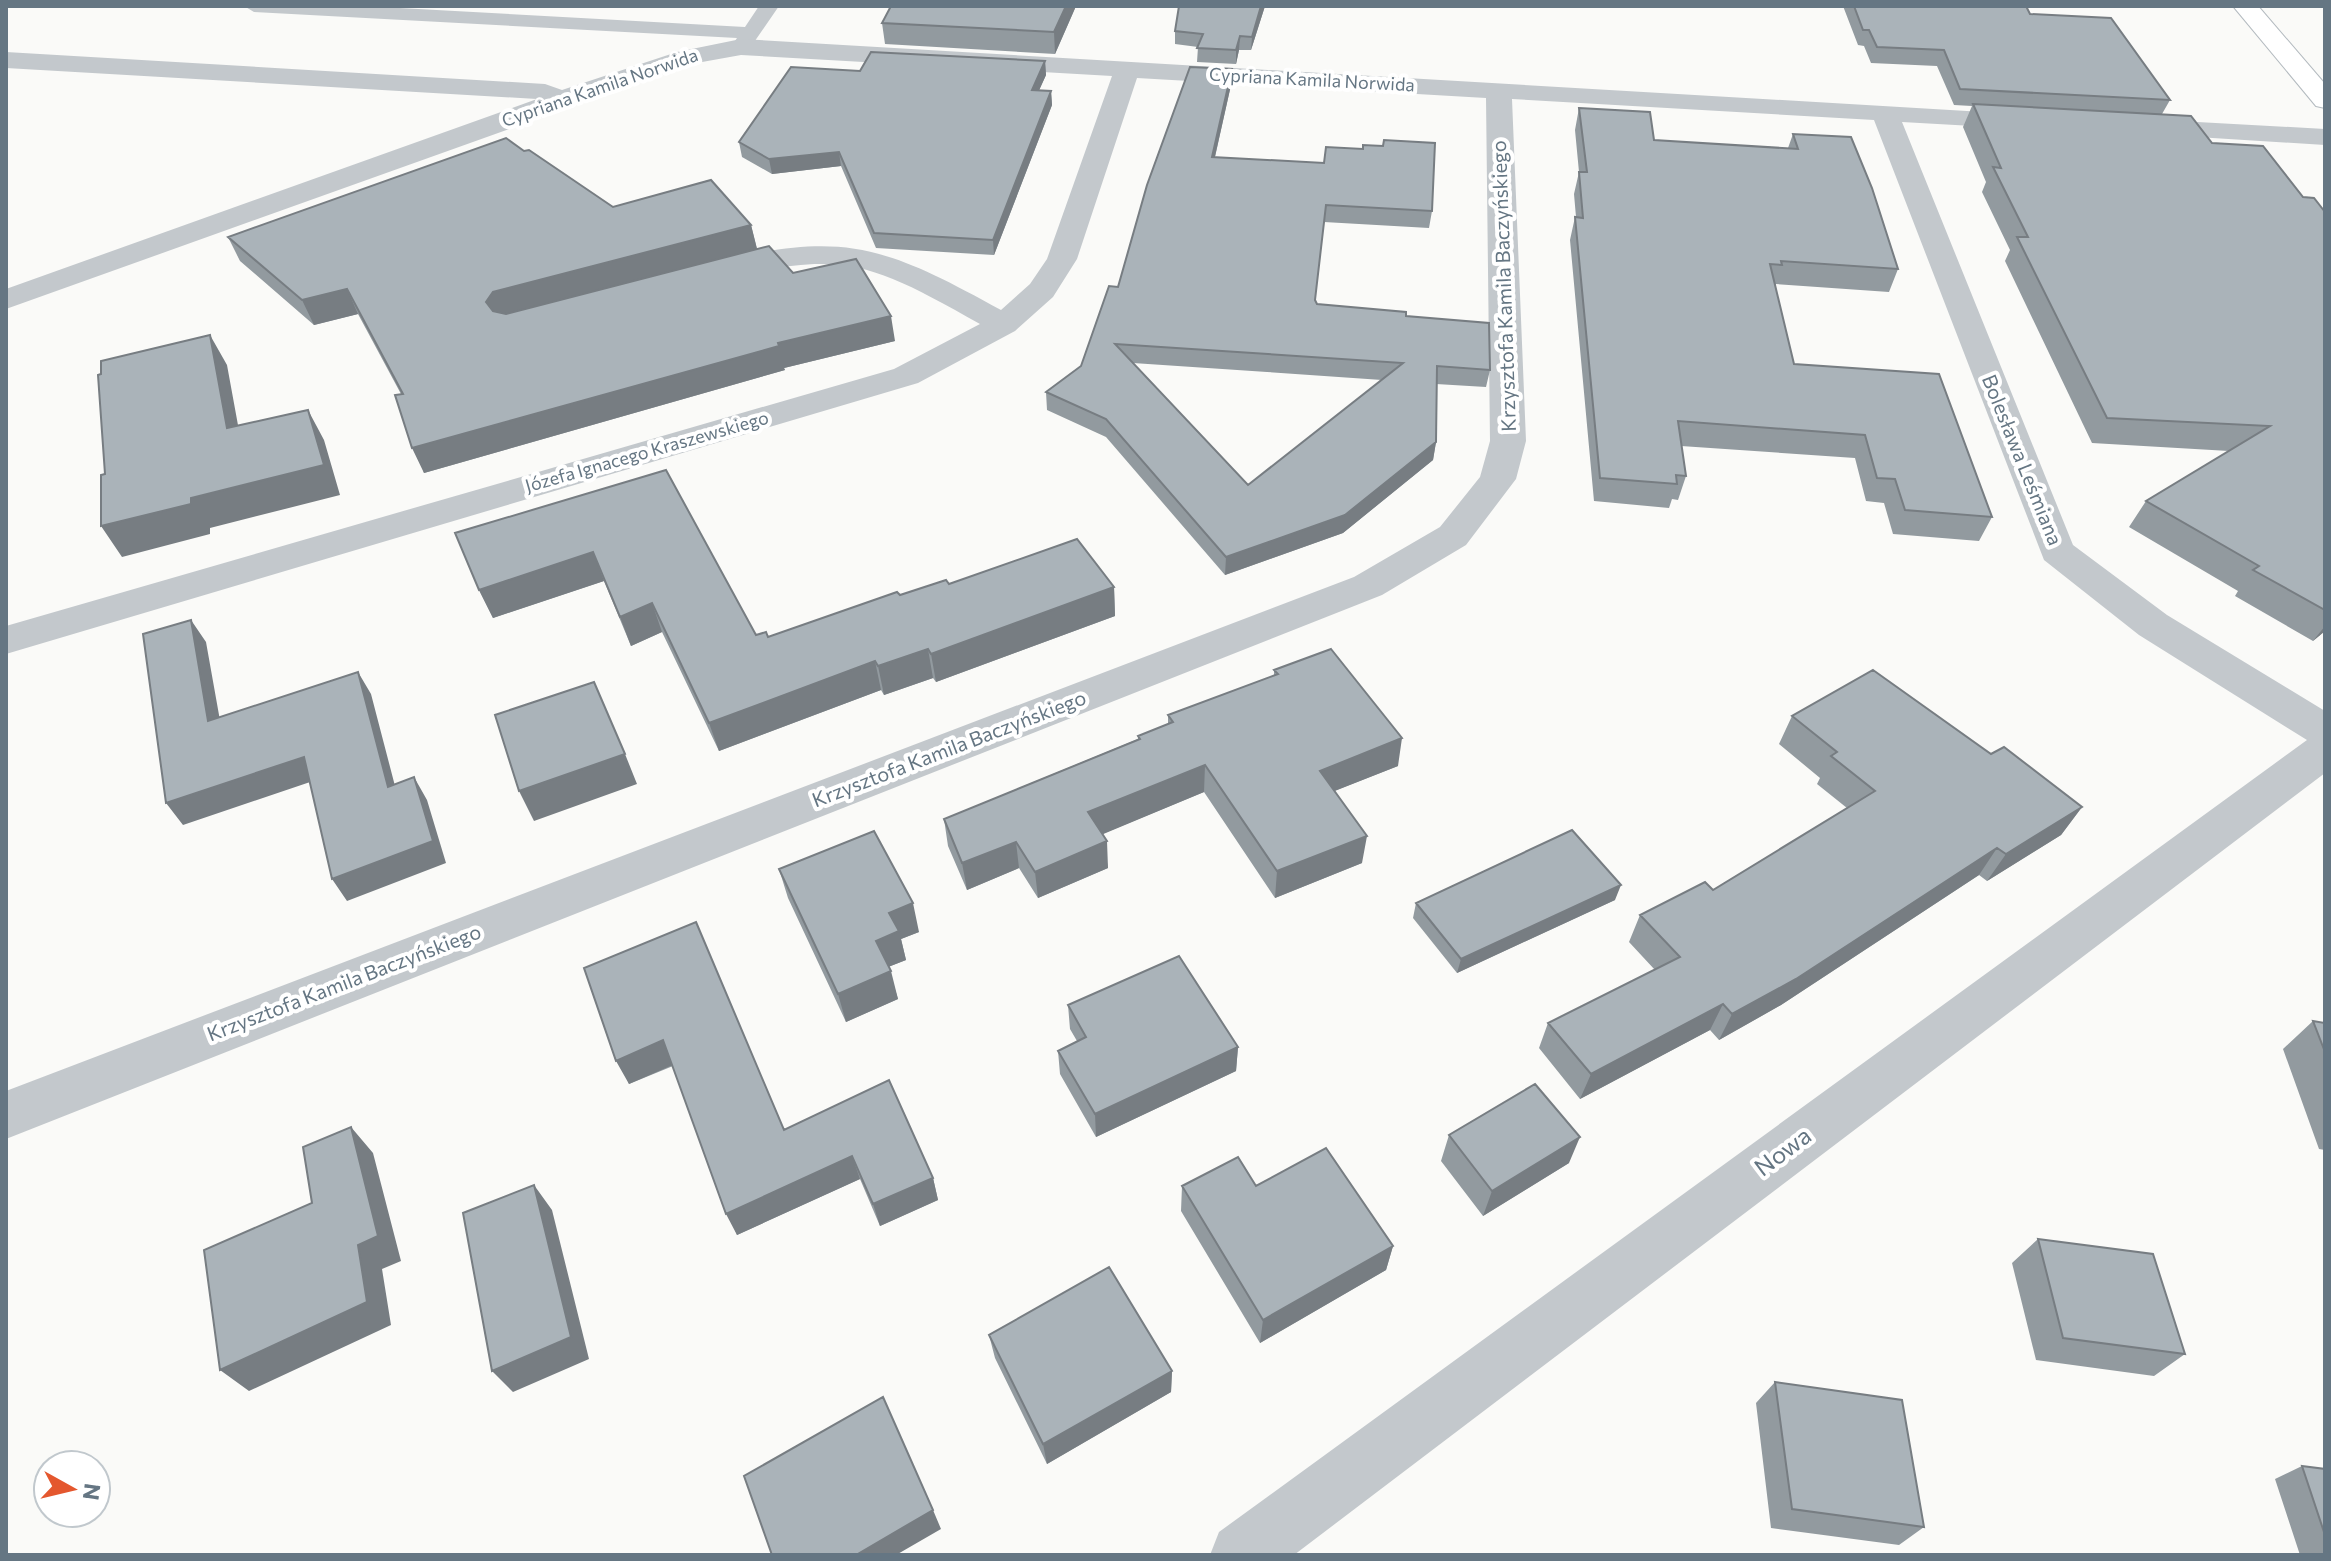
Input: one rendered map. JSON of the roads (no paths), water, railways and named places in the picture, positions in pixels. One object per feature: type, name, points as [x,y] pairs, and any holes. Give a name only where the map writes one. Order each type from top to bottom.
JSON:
[{"type":"street","points":[[2245,6],[2325,100]]},
{"type":"street","name":"Cypriana Kamila Norwida","points":[[6,300],[560,100],[745,40],[1127,70],[2054,122]]},
{"type":"street","points":[[2279,45],[2310,47]]},
{"type":"street","points":[[6,60],[545,92],[560,100]]},
{"type":"street","name":"Józefa Ignacego Kraszewskiego","points":[[6,640],[906,376],[1004,324],[1042,290],[1062,259],[1127,70]]},
{"type":"street","name":"Krzysztofa Kamila Baczyńskiego","points":[[6,1115],[1368,586],[1453,536],[1498,479],[1508,441],[1499,91]]},
{"type":"street","name":"Bolesława Leśmiana","points":[[1885,113],[2057,551],[2108,596],[2239,681],[2325,731]]},
{"type":"street","points":[[2116,125],[2325,137]]},
{"type":"street","points":[[693,278],[767,258],[804,254],[866,258],[893,267],[1004,324]]},
{"type":"street","name":"Nowa","points":[[1242,1555],[2325,750]]},
{"type":"lane","points":[[254,6],[745,40],[769,6]]}]
